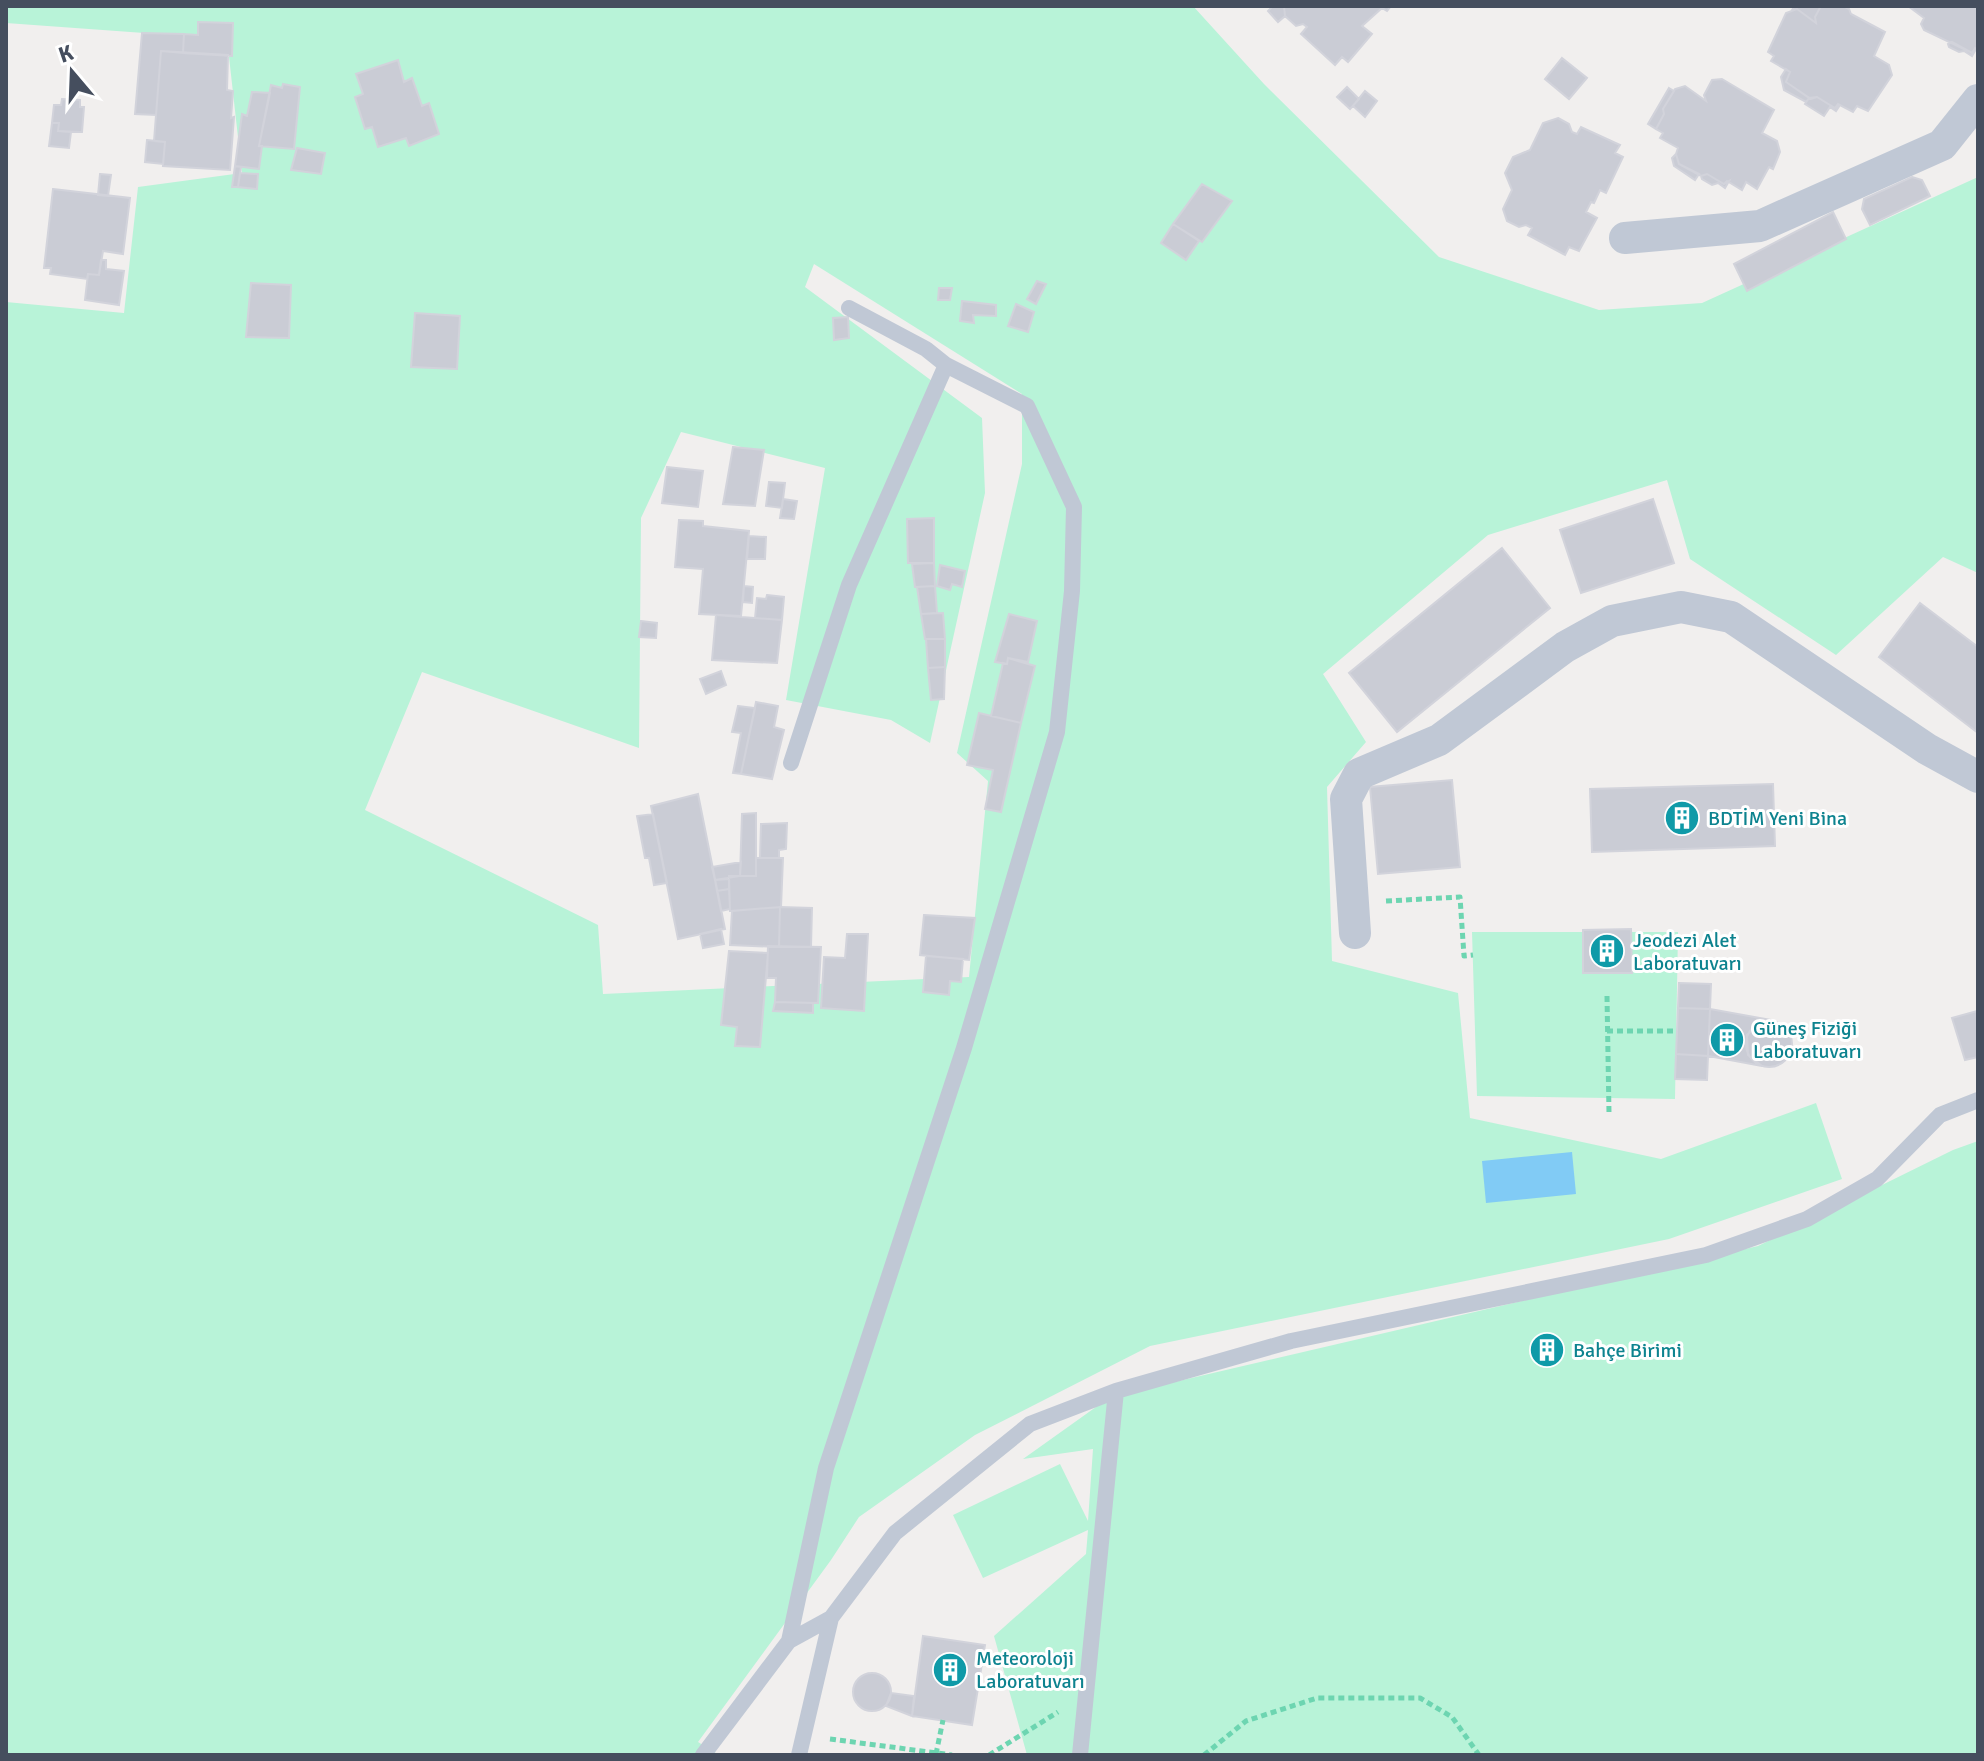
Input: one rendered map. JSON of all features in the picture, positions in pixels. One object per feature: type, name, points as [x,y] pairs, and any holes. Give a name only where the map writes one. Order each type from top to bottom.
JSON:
[{"type":"street","points":[[1625,238],[1760,226],[1942,145],[1978,100]]},
{"type":"street","points":[[1354,918],[1346,799],[1359,774],[1439,740],[1565,647],[1612,621],[1681,607],[1731,617],[1927,749],[1978,777]]},
{"type":"lane","points":[[789,1641],[826,1468],[964,1048],[1057,732],[1072,591],[1074,507],[1027,406],[946,365],[926,349],[849,308]]},
{"type":"lane","points":[[791,763],[849,585],[946,365]]},
{"type":"lane","points":[[799,1755],[831,1618],[895,1533],[1030,1424],[1116,1391],[1291,1341],[1706,1255],[1807,1219],[1877,1179],[1940,1115],[1978,1100]]},
{"type":"lane","points":[[1080,1755],[1116,1391]]},
{"type":"lane","points":[[703,1755],[789,1641],[831,1618]]},
{"type":"path","points":[[1354,918],[1460,897],[1464,956],[1473,955]]},
{"type":"path","points":[[1607,996],[1609,1113]]},
{"type":"path","points":[[1607,1031],[1677,1031]]},
{"type":"path","points":[[989,1755],[1086,1694]]},
{"type":"path","points":[[1204,1755],[1246,1721],[1317,1698],[1420,1698],[1452,1717],[1479,1755]]},
{"type":"path","points":[[936,1754],[943,1720]]},
{"type":"path","points":[[823,1738],[952,1755]]},
{"type":"green space","points":[[6,6],[1193,6],[1264,84],[1439,257],[1599,310],[1702,303],[1978,177],[1978,573],[1943,557],[1836,655],[1690,559],[1667,480],[1488,535],[1323,674],[1366,742],[1327,787],[1332,961],[1458,993],[1470,1118],[1661,1159],[1816,1103],[1842,1179],[1669,1239],[1150,1346],[975,1435],[859,1517],[698,1742],[719,1755],[6,1755],[6,302],[124,313],[138,187],[242,173],[227,39],[6,23]],"holes":[[[814,264],[1022,394],[1022,464],[957,753],[988,781],[969,977],[603,994],[598,925],[365,810],[422,672],[639,748],[641,518],[681,432],[825,468],[786,700],[891,720],[930,743],[985,493],[982,418],[805,287]]]},
{"type":"green space","points":[[1472,932],[1678,932],[1675,1099],[1477,1096]]},
{"type":"green space","points":[[1978,1141],[1978,1755],[1027,1755],[994,1636],[1086,1554],[1088,1530],[983,1578],[953,1515],[1060,1464],[1088,1521],[1093,1449],[1023,1459],[1110,1397],[1758,1246],[1953,1150]]},
{"type":"water","points":[[1572,1152],[1576,1194],[1486,1203],[1482,1161]]},
{"type":"building","points":[[1273,6],[1284,6],[1285,16],[1278,22],[1268,11]]},
{"type":"building","points":[[1284,6],[1391,6],[1387,11],[1382,8],[1362,26],[1372,34],[1348,62],[1342,57],[1335,65],[1301,34],[1307,27],[1303,24],[1296,26],[1285,16]]},
{"type":"building","points":[[1795,6],[1821,6],[1815,17],[1816,23],[1797,9],[1792,10]]},
{"type":"building","points":[[1821,6],[1843,6],[1851,14],[1885,32],[1874,56],[1889,65],[1892,75],[1868,111],[1857,106],[1853,112],[1838,104],[1835,108],[1817,97],[1811,99],[1786,82],[1790,72],[1771,61],[1774,56],[1768,52],[1786,13],[1797,9],[1816,23],[1815,17]]},
{"type":"building","points":[[1908,6],[1978,6],[1978,51],[1975,48],[1972,53],[1924,30],[1921,24],[1924,18]]},
{"type":"building","points":[[198,22],[233,23],[232,56],[183,53],[184,34],[198,35]]},
{"type":"building","points":[[142,33],[184,34],[183,53],[161,51],[156,115],[135,114]]},
{"type":"building","points":[[1952,42],[1972,53],[1976,49],[1972,56],[1949,47],[1948,44]]},
{"type":"building","points":[[161,51],[228,55],[227,90],[233,91],[231,118],[234,117],[230,170],[163,166],[165,142],[154,141]]},
{"type":"building","points":[[1562,58],[1587,78],[1569,99],[1545,79]]},
{"type":"building","points":[[398,60],[404,82],[412,78],[422,106],[429,103],[439,134],[409,146],[406,138],[378,147],[372,127],[365,129],[355,97],[363,94],[356,74]]},
{"type":"building","points":[[1786,69],[1790,72],[1786,82],[1809,98],[1806,102],[1784,90],[1781,77]]},
{"type":"building","points":[[1722,79],[1774,110],[1762,133],[1777,141],[1780,152],[1773,169],[1769,167],[1757,189],[1746,182],[1742,190],[1707,174],[1701,176],[1679,164],[1678,148],[1660,138],[1663,133],[1656,129],[1675,89],[1685,86],[1706,101],[1704,95],[1712,80]]},
{"type":"building","points":[[283,84],[300,87],[294,149],[259,146],[271,85],[282,88]]},
{"type":"building","points":[[1347,87],[1359,99],[1350,109],[1337,97]]},
{"type":"building","points":[[1669,88],[1674,91],[1656,129],[1648,124]]},
{"type":"building","points":[[1365,91],[1377,101],[1365,117],[1353,106]]},
{"type":"building","points":[[252,92],[270,93],[259,146],[262,146],[259,169],[235,166],[242,114],[247,116]]},
{"type":"building","points":[[1817,97],[1835,108],[1840,105],[1836,111],[1830,107],[1824,116],[1805,104],[1809,98]]},
{"type":"building","points":[[62,99],[80,100],[80,107],[84,107],[82,132],[58,131],[59,123],[52,123],[54,105],[61,105]]},
{"type":"building","points":[[1558,118],[1569,124],[1572,132],[1577,134],[1581,127],[1620,145],[1615,153],[1623,157],[1606,193],[1600,190],[1586,212],[1597,218],[1579,251],[1569,247],[1565,255],[1528,235],[1532,228],[1526,225],[1519,227],[1507,221],[1503,209],[1512,190],[1505,173],[1513,157],[1530,150],[1543,123]]},
{"type":"building","points":[[52,123],[59,123],[58,131],[71,132],[69,148],[49,146]]},
{"type":"building","points":[[147,140],[165,142],[163,164],[145,162]]},
{"type":"building","points":[[297,148],[325,153],[321,174],[291,170]]},
{"type":"building","points":[[1676,154],[1679,164],[1699,174],[1695,180],[1674,166],[1672,158]]},
{"type":"building","points":[[235,166],[241,167],[238,187],[232,187]]},
{"type":"building","points":[[240,173],[258,174],[257,189],[238,187]]},
{"type":"building","points":[[100,174],[111,175],[108,196],[98,195]]},
{"type":"building","points":[[1707,174],[1724,184],[1729,181],[1725,188],[1718,183],[1712,185],[1702,179],[1701,176]]},
{"type":"building","points":[[1912,177],[1922,180],[1930,196],[1870,225],[1862,209],[1864,199]]},
{"type":"building","points":[[1202,184],[1232,201],[1202,242],[1173,224]]},
{"type":"building","points":[[53,189],[130,198],[123,254],[103,251],[99,275],[88,274],[87,279],[50,274],[51,268],[44,268]]},
{"type":"building","points":[[1833,212],[1846,239],[1747,291],[1734,264]]},
{"type":"building","points":[[1173,224],[1199,241],[1186,260],[1161,243]]},
{"type":"building","points":[[101,260],[106,260],[106,269],[124,271],[119,305],[85,300],[88,274],[99,275]]},
{"type":"building","points":[[1037,281],[1046,284],[1036,304],[1027,299]]},
{"type":"building","points":[[251,283],[291,285],[289,338],[246,337]]},
{"type":"building","points":[[939,288],[952,288],[950,300],[938,300]]},
{"type":"building","points":[[962,301],[996,305],[996,316],[973,315],[974,323],[960,321]]},
{"type":"building","points":[[1016,304],[1034,312],[1028,332],[1008,326]]},
{"type":"building","points":[[415,313],[460,316],[457,369],[411,367]]},
{"type":"building","points":[[848,317],[849,338],[834,340],[833,318]]},
{"type":"building","points":[[733,447],[764,450],[755,506],[723,504]]},
{"type":"building","points":[[667,467],[703,471],[698,507],[662,503]]},
{"type":"building","points":[[769,482],[785,483],[782,508],[766,506]]},
{"type":"building","points":[[783,499],[797,501],[794,519],[780,518]]},
{"type":"building","points":[[1653,499],[1674,563],[1581,593],[1560,530]]},
{"type":"building","points":[[934,518],[934,563],[908,563],[907,519]]},
{"type":"building","points":[[679,520],[703,521],[703,526],[749,531],[741,616],[699,614],[703,569],[675,567]]},
{"type":"building","points":[[749,536],[766,537],[765,559],[747,559]]},
{"type":"building","points":[[1502,548],[1550,608],[1397,732],[1349,673]]},
{"type":"building","points":[[934,563],[935,586],[915,587],[912,564]]},
{"type":"building","points":[[940,565],[965,571],[962,587],[952,584],[950,590],[937,586]]},
{"type":"building","points":[[744,586],[753,587],[752,603],[743,602]]},
{"type":"building","points":[[935,586],[937,613],[921,614],[917,587]]},
{"type":"building","points":[[767,595],[784,597],[782,620],[755,618],[757,598],[766,599]]},
{"type":"building","points":[[1920,603],[1978,647],[1978,733],[1879,657]]},
{"type":"building","points":[[943,613],[945,639],[925,639],[921,614]]},
{"type":"building","points":[[1009,614],[1037,621],[1028,662],[1008,658],[1007,664],[995,662]]},
{"type":"building","points":[[716,615],[782,620],[777,663],[712,660]]},
{"type":"building","points":[[641,621],[657,623],[656,638],[639,637]]},
{"type":"building","points":[[926,639],[945,639],[945,667],[928,668]]},
{"type":"building","points":[[1008,658],[1035,666],[1021,723],[991,716],[1003,663],[1007,664]]},
{"type":"building","points":[[945,667],[944,699],[931,700],[928,668]]},
{"type":"building","points":[[721,671],[726,685],[706,694],[700,679]]},
{"type":"building","points":[[756,702],[778,706],[774,727],[784,730],[772,779],[741,774]]},
{"type":"building","points":[[738,706],[755,708],[741,774],[733,773],[741,733],[732,732]]},
{"type":"building","points":[[979,713],[1021,723],[1001,812],[985,809],[993,770],[967,765]]},
{"type":"building","points":[[1452,780],[1460,867],[1378,874],[1370,787]]},
{"type":"building","name":"BDTİM Yeni Bina","points":[[1773,784],[1775,846],[1592,852],[1590,789]]},
{"type":"building","points":[[698,794],[725,929],[678,939],[651,806]]},
{"type":"building","points":[[756,813],[756,876],[740,876],[742,814]]},
{"type":"building","points":[[653,814],[667,883],[654,885],[637,816]]},
{"type":"building","points":[[787,823],[786,849],[779,850],[779,858],[760,858],[761,824]]},
{"type":"building","points":[[756,858],[783,858],[781,907],[730,911],[729,876],[756,876]]},
{"type":"building","points":[[741,862],[740,876],[715,880],[712,867]]},
{"type":"building","points":[[729,879],[729,889],[717,891],[715,880]]},
{"type":"building","points":[[729,889],[730,909],[721,911],[717,891]]},
{"type":"building","points":[[780,907],[779,947],[730,945],[732,911]]},
{"type":"building","points":[[780,907],[812,908],[811,947],[779,947]]},
{"type":"building","points":[[924,915],[975,918],[969,960],[920,955]]},
{"type":"building","points":[[721,929],[724,944],[703,948],[700,934]]},
{"type":"building","name":"Jeodezi Alet Laboratuvarı","points":[[1631,929],[1632,973],[1583,973],[1583,930]]},
{"type":"building","points":[[847,934],[868,934],[864,1011],[821,1008],[824,957],[845,958]]},
{"type":"building","points":[[768,946],[821,947],[818,1003],[775,1002],[776,978],[767,978]]},
{"type":"building","points":[[729,951],[768,953],[760,1047],[735,1046],[737,1027],[721,1025]]},
{"type":"building","points":[[926,956],[963,959],[961,982],[950,981],[949,995],[923,992]]},
{"type":"building","points":[[1679,983],[1711,984],[1710,1009],[1678,1008]]},
{"type":"building","points":[[775,1002],[813,1003],[813,1013],[773,1011]]},
{"type":"building","points":[[1678,1008],[1710,1009],[1708,1056],[1676,1054]]},
{"type":"building","name":"Güneş Fiziği Laboratuvarı","points":[[1710,1009],[1771,1020],[1761,1021],[1747,1035],[1748,1055],[1762,1066],[1708,1056]]},
{"type":"building","points":[[1977,1011],[1978,1057],[1965,1060],[1952,1018]]},
{"type":"building","points":[[1769,1021],[1785,1028],[1792,1044],[1785,1060],[1769,1067],[1753,1060],[1746,1044],[1753,1028]]},
{"type":"building","points":[[1676,1054],[1708,1056],[1707,1080],[1675,1079]]},
{"type":"building","name":"Bahçe Birimi","points":[[1543,1334],[1564,1348],[1555,1361],[1547,1364],[1531,1352]]},
{"type":"building","name":"Meteoroloji Laboratuvarı","points":[[923,1636],[985,1645],[972,1725],[912,1716]]},
{"type":"building","points":[[872,1673],[886,1678],[891,1692],[886,1706],[872,1711],[858,1706],[853,1692],[858,1678]]},
{"type":"building","points":[[891,1693],[914,1696],[912,1716],[886,1706]]},
{"type":"place","name":"BDTİM Yeni Bina","points":[[1682,818]]},
{"type":"place","name":"Jeodezi Alet Laboratuvarı","points":[[1607,951]]},
{"type":"place","name":"Güneş Fiziği Laboratuvarı","points":[[1727,1040]]},
{"type":"place","name":"Bahçe Birimi","points":[[1547,1350]]},
{"type":"place","name":"Meteoroloji Laboratuvarı","points":[[950,1670]]}]
